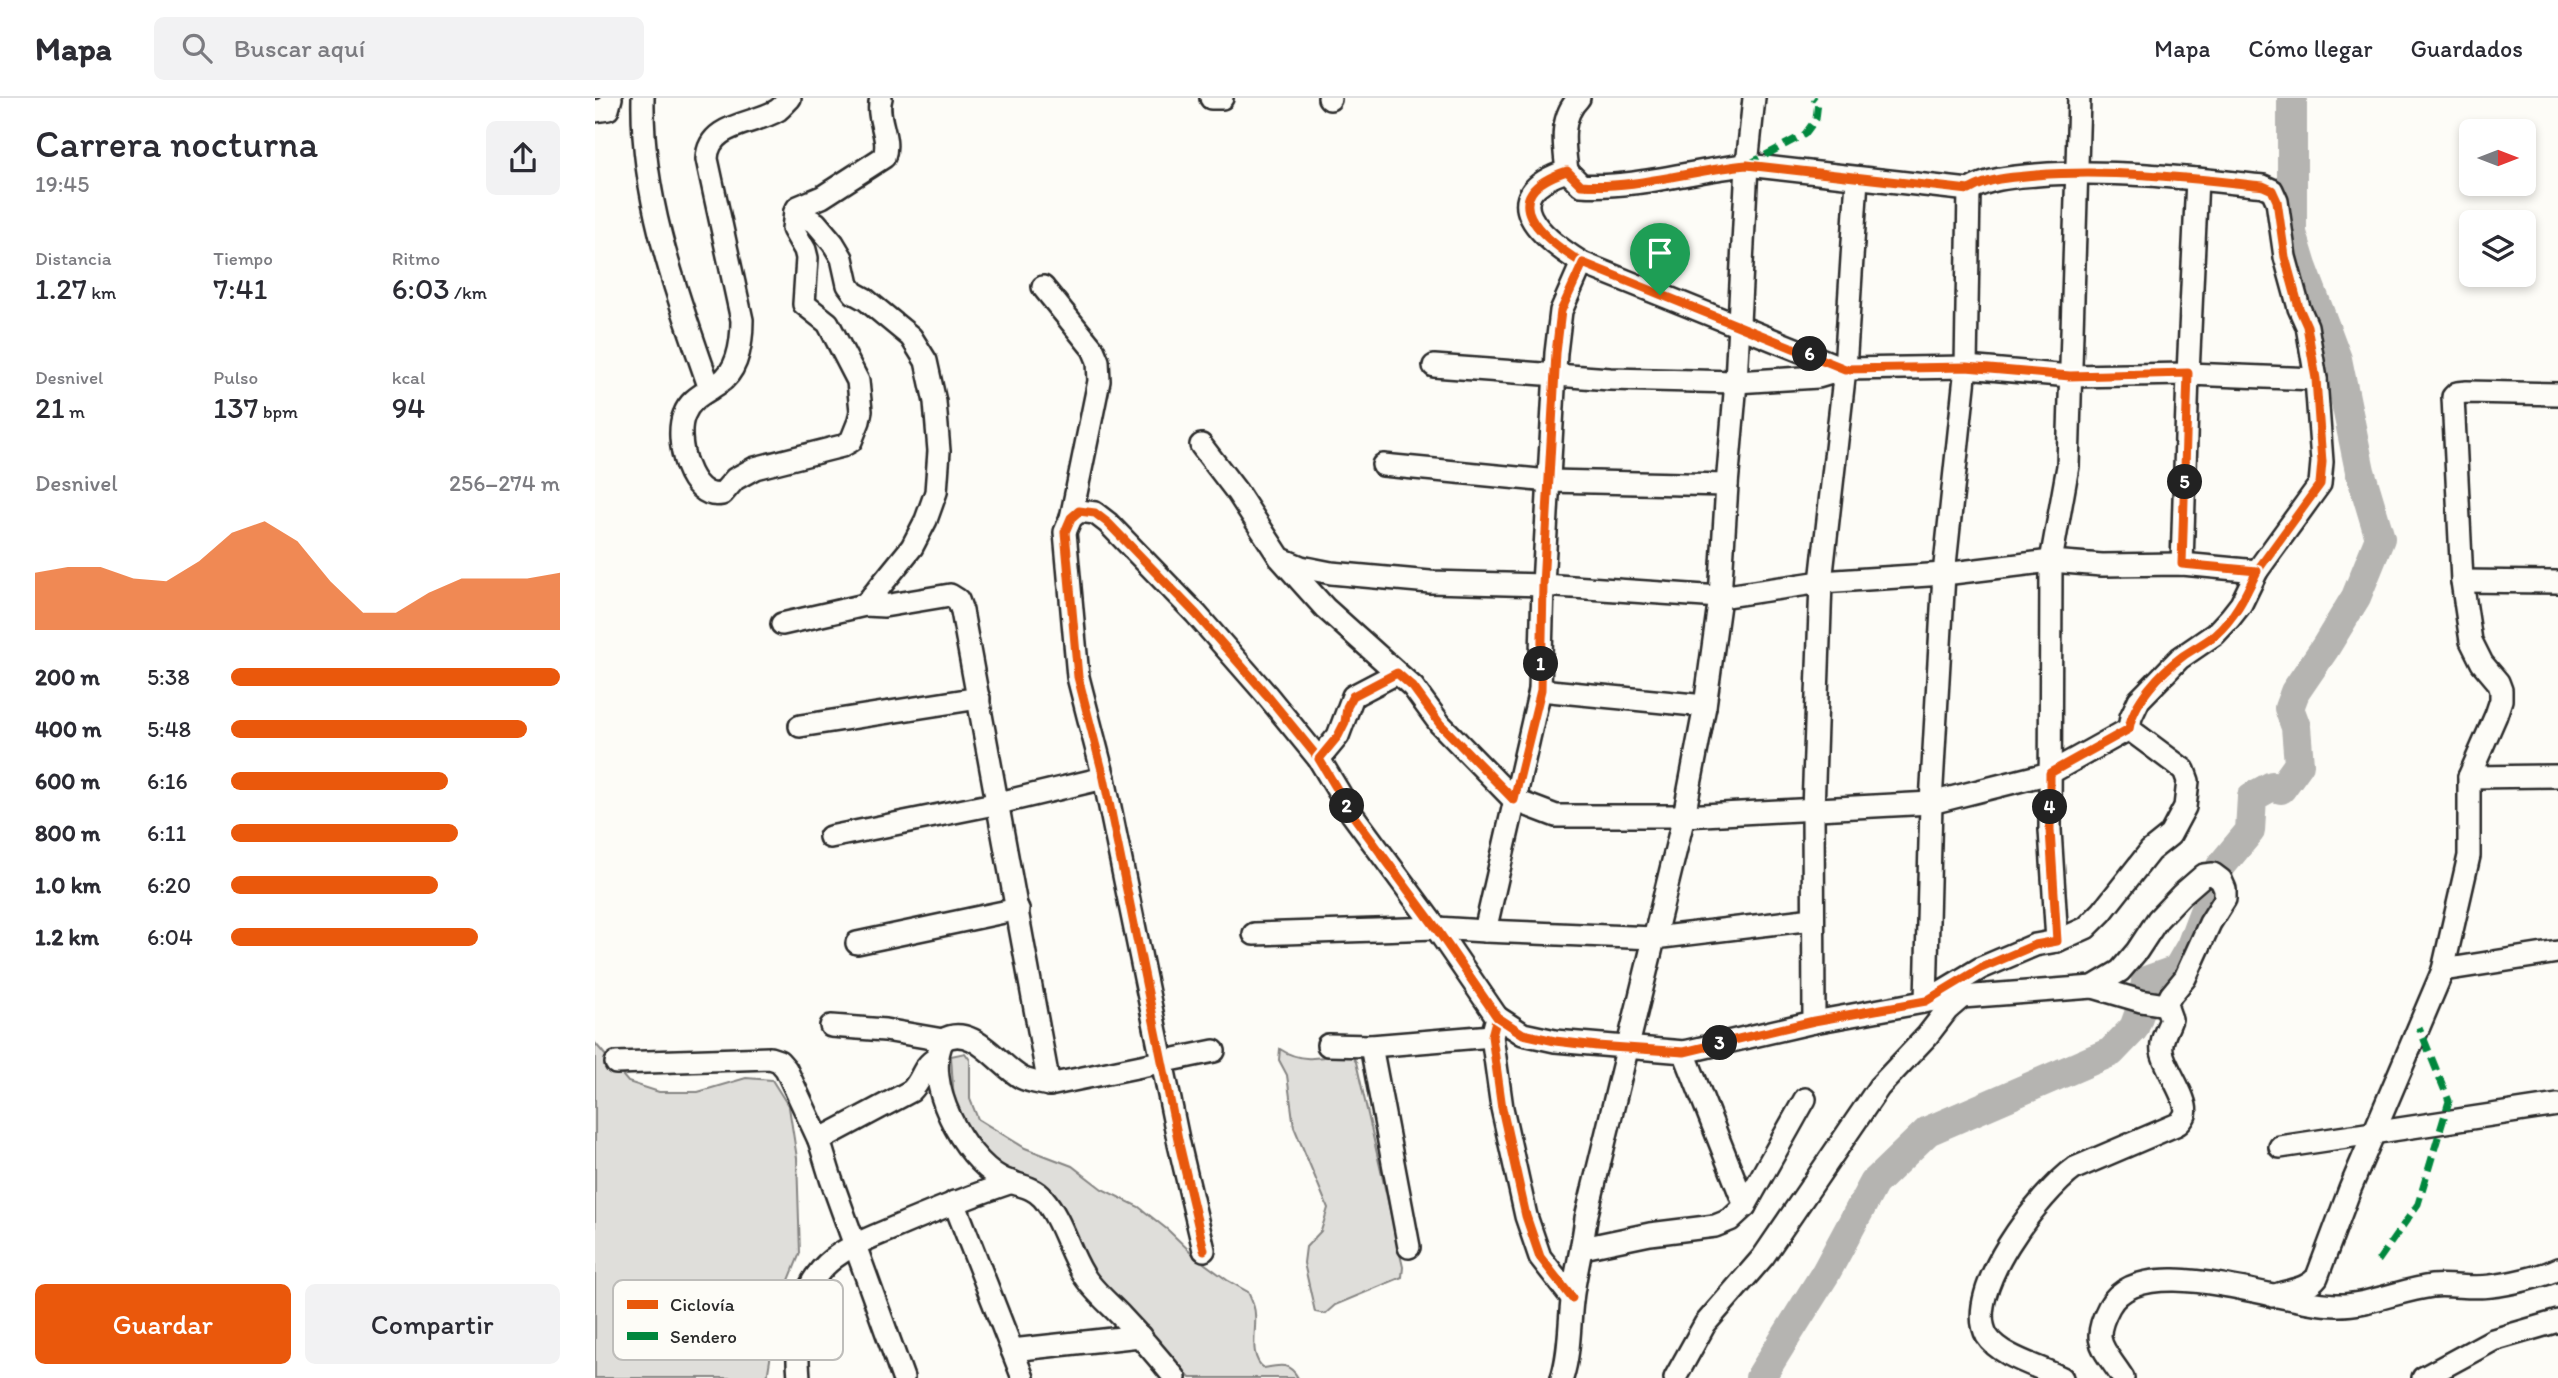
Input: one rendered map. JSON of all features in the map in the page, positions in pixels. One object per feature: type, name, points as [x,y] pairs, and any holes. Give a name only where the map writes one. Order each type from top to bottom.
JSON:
[{"type":"street","points":[[595,111],[608,108],[611,98]]},
{"type":"street","points":[[643,98],[645,157],[658,232],[710,389]]},
{"type":"street","points":[[790,98],[778,110],[720,133],[712,140],[707,150],[742,320],[740,344],[733,366],[723,381],[696,398],[684,414],[680,435],[687,464],[698,487],[708,494],[722,494],[735,479],[755,468],[842,446],[851,441],[856,431],[861,411],[858,382],[828,323],[804,304],[807,258],[793,229],[798,207],[822,197],[884,157],[887,146],[880,117],[881,98]]},
{"type":"street","points":[[1211,98],[1222,98]]},
{"type":"street","points":[[1579,98],[1572,105],[1564,123],[1567,171],[1581,185],[1603,187],[1712,168],[1747,165],[1969,190],[1986,181],[2079,172],[2197,179],[2263,186],[2272,190],[2277,201],[2285,257],[2299,308],[2307,326],[2316,379],[2322,463],[2320,484],[2257,571],[2241,604],[2215,635],[2180,658],[2139,700],[2129,729]]},
{"type":"street","points":[[1562,1378],[1586,1218],[1684,816],[1705,706],[1720,597],[1736,382],[1747,165],[1754,98]]},
{"type":"street","points":[[2057,941],[2050,830],[2050,561],[2069,466],[2080,98]]},
{"type":"street","points":[[1567,171],[1548,178],[1537,187],[1528,204],[1533,221],[1545,237],[1583,263],[1845,369]]},
{"type":"street","points":[[1814,1021],[1813,810],[1821,582],[1845,369],[1857,179]]},
{"type":"street","points":[[2182,564],[2197,179]]},
{"type":"street","points":[[1926,1001],[1931,803],[1944,575],[1966,367],[1969,190]]},
{"type":"street","points":[[795,212],[816,223],[833,243],[842,258],[848,285],[854,293],[911,337],[926,361],[935,402],[939,451],[936,492],[912,547],[865,605]]},
{"type":"street","points":[[1485,931],[1541,690],[1543,585],[1561,311],[1583,263]]},
{"type":"street","points":[[1043,287],[1093,349],[1098,361],[1099,381],[1071,518],[1065,532],[1078,677],[1104,778],[1161,1060],[1203,1250]]},
{"type":"street","points":[[1434,366],[1610,379],[1736,382],[1818,377],[1845,369],[1966,367],[2070,376],[2188,373],[2316,379]]},
{"type":"street","points":[[2273,1296],[2292,1288],[2306,1287],[2317,1277],[2350,1189],[2443,970],[2469,856],[2469,776],[2496,715],[2501,691],[2498,682],[2481,663],[2471,640],[2462,581],[2453,397],[2457,393],[2467,392],[2558,394]]},
{"type":"street","points":[[1201,445],[1237,492],[1280,558],[1325,608],[1413,687],[1440,724],[1514,800],[1556,816],[1684,816],[1931,803],[2050,773],[2129,729]]},
{"type":"street","points":[[1383,465],[1549,481],[1727,485]]},
{"type":"street","points":[[1071,518],[1079,511],[1095,513],[1108,523],[1196,614],[1319,759],[1352,814],[1436,928],[1494,1027],[1502,1108],[1526,1216],[1540,1257],[1572,1298]]},
{"type":"street","points":[[1280,558],[1301,567],[1331,573],[1430,582],[1543,585],[1720,597],[1821,582],[1944,575],[2050,561],[2102,565],[2182,564],[2257,571]]},
{"type":"street","points":[[2462,581],[2558,582]]},
{"type":"street","points":[[782,624],[865,605],[884,606],[950,595],[958,600],[999,803],[1049,1085]]},
{"type":"street","points":[[1319,759],[1338,736],[1353,696],[1397,673]]},
{"type":"street","points":[[1541,690],[1705,706]]},
{"type":"street","points":[[800,726],[979,698]]},
{"type":"street","points":[[1926,1001],[1981,968],[2085,928],[2102,912],[2150,851],[2170,835],[2185,807],[2188,781],[2184,770],[2129,729]]},
{"type":"street","points":[[2469,776],[2558,776]]},
{"type":"street","points":[[830,836],[999,803],[1104,778]]},
{"type":"street","points":[[2062,1378],[2023,1360],[1988,1337],[1982,1320],[1983,1297],[2005,1251],[2024,1222],[2061,1178],[2075,1168],[2178,1124],[2185,1115],[2180,1093],[2161,1049],[2162,1041],[2171,1019],[2167,1005],[2171,995],[2185,978],[2215,914],[2225,899],[2225,888],[2217,877],[2204,875],[2181,895],[2158,919],[2120,971],[2092,987]]},
{"type":"street","points":[[857,943],[1018,909]]},
{"type":"street","points":[[1254,934],[1436,928],[1654,939],[1813,919]]},
{"type":"street","points":[[2443,970],[2558,952]]},
{"type":"street","points":[[1328,1045],[1371,1046],[1494,1027],[1555,1041],[1684,1052],[1814,1021],[1962,997],[2092,987],[2141,1001],[2167,1005]]},
{"type":"street","points":[[1675,1378],[1705,1324],[1763,1257],[1879,1087],[1927,1036],[1947,1010],[1962,997]]},
{"type":"street","points":[[831,1026],[885,1030],[940,1049]]},
{"type":"street","points":[[819,1140],[911,1091],[919,1083],[927,1064],[950,1036],[969,1037],[1023,1078],[1049,1085],[1214,1051]]},
{"type":"street","points":[[1371,1046],[1409,1247]]},
{"type":"street","points":[[940,1049],[939,1080],[951,1120],[962,1140],[983,1166],[1012,1182],[1035,1190],[1045,1201],[1083,1275],[1175,1378]]},
{"type":"street","points":[[1684,1052],[1745,1206]]},
{"type":"street","points":[[616,1063],[770,1058],[779,1061],[786,1069],[819,1140],[903,1378]]},
{"type":"street","points":[[1583,1248],[1650,1234],[1715,1226],[1730,1220],[1745,1206],[1805,1099]]},
{"type":"street","points":[[2280,1147],[2558,1105]]},
{"type":"street","points":[[815,1280],[821,1269],[854,1245],[954,1202],[1012,1182]]},
{"type":"street","points":[[954,1202],[1023,1378]]},
{"type":"street","points":[[2123,1378],[2099,1343],[2101,1322],[2114,1297],[2139,1284],[2169,1279],[2252,1289],[2273,1296],[2338,1305],[2373,1301],[2433,1286],[2490,1286],[2547,1274],[2558,1269]]},
{"type":"street","points":[[2423,1378],[2493,1340],[2558,1321]]},
{"type":"street","points":[[1012,1350],[1140,1336]]},
{"type":"street","points":[[799,1360],[799,1378]]},
{"type":"shaded area","points":[[595,1043],[628,1082],[659,1092],[698,1092],[746,1078],[772,1080],[789,1107],[797,1158],[800,1253],[789,1280],[613,1280],[613,1360],[770,1360],[767,1378],[595,1378]]},
{"type":"shaded area","points":[[1280,1049],[1305,1058],[1350,1053],[1356,1062],[1403,1267],[1402,1277],[1335,1305],[1325,1314],[1315,1312],[1304,1263],[1306,1247],[1321,1231],[1328,1208],[1294,1127],[1287,1075],[1279,1060]]},
{"type":"shaded area","points":[[965,1053],[970,1060],[970,1099],[978,1119],[1025,1148],[1072,1166],[1102,1189],[1139,1207],[1197,1258],[1248,1292],[1255,1311],[1254,1343],[1259,1363],[1264,1368],[1288,1367],[1298,1378],[1190,1378],[1147,1332],[1097,1293],[1065,1230],[956,1133],[951,1056]]},
{"type":"waterway","points":[[1760,1378],[1825,1274],[1874,1183],[1928,1131],[2111,1052],[2134,1028],[2143,1003],[2146,981],[2177,970],[2191,946],[2221,866],[2250,831],[2252,797],[2272,786],[2281,789],[2299,764],[2296,727],[2289,708],[2295,692],[2356,597],[2380,538],[2360,471],[2337,359],[2292,233],[2292,98]]},
{"type":"marked path","points":[[1747,165],[1805,134],[1816,119],[1818,102],[1813,98]]},
{"type":"marked path","points":[[2378,1261],[2418,1204],[2449,1101],[2419,1027]]},
{"type":"cycle path","points":[[1845,369],[1582,263],[1552,242],[1531,217],[1528,205],[1532,192],[1544,181],[1567,171],[1581,185],[1602,185],[1643,182],[1747,165],[1969,190],[2010,177],[2064,173],[2150,175],[2263,186],[2272,190],[2277,201],[2285,257],[2299,308],[2307,326],[2316,379],[2322,462],[2320,484],[2257,571],[2241,604],[2215,634],[2180,658],[2139,700],[2129,729]]},
{"type":"cycle path","points":[[1204,1250],[1179,1144],[1104,778],[1078,677],[1065,532],[1071,518],[1079,511],[1095,513],[1108,523],[1196,614],[1266,694],[1319,759],[1352,814],[1497,1017],[1492,1036],[1502,1108],[1526,1216],[1540,1257],[1572,1298]]},
{"type":"route","points":[[1583,263],[1660,295],[1845,369],[1966,367],[2070,376],[2188,373],[2182,564],[2257,571],[2241,604],[2215,635],[2180,658],[2139,700],[2129,729],[2050,773],[2050,830],[2057,941],[2035,945],[1981,968],[1926,1001],[1814,1021],[1684,1052],[1555,1041],[1523,1034],[1497,1017],[1352,814],[1319,759],[1338,736],[1353,696],[1397,673],[1413,687],[1440,724],[1514,800],[1541,690],[1543,585],[1556,353],[1561,311],[1583,263]]}]
